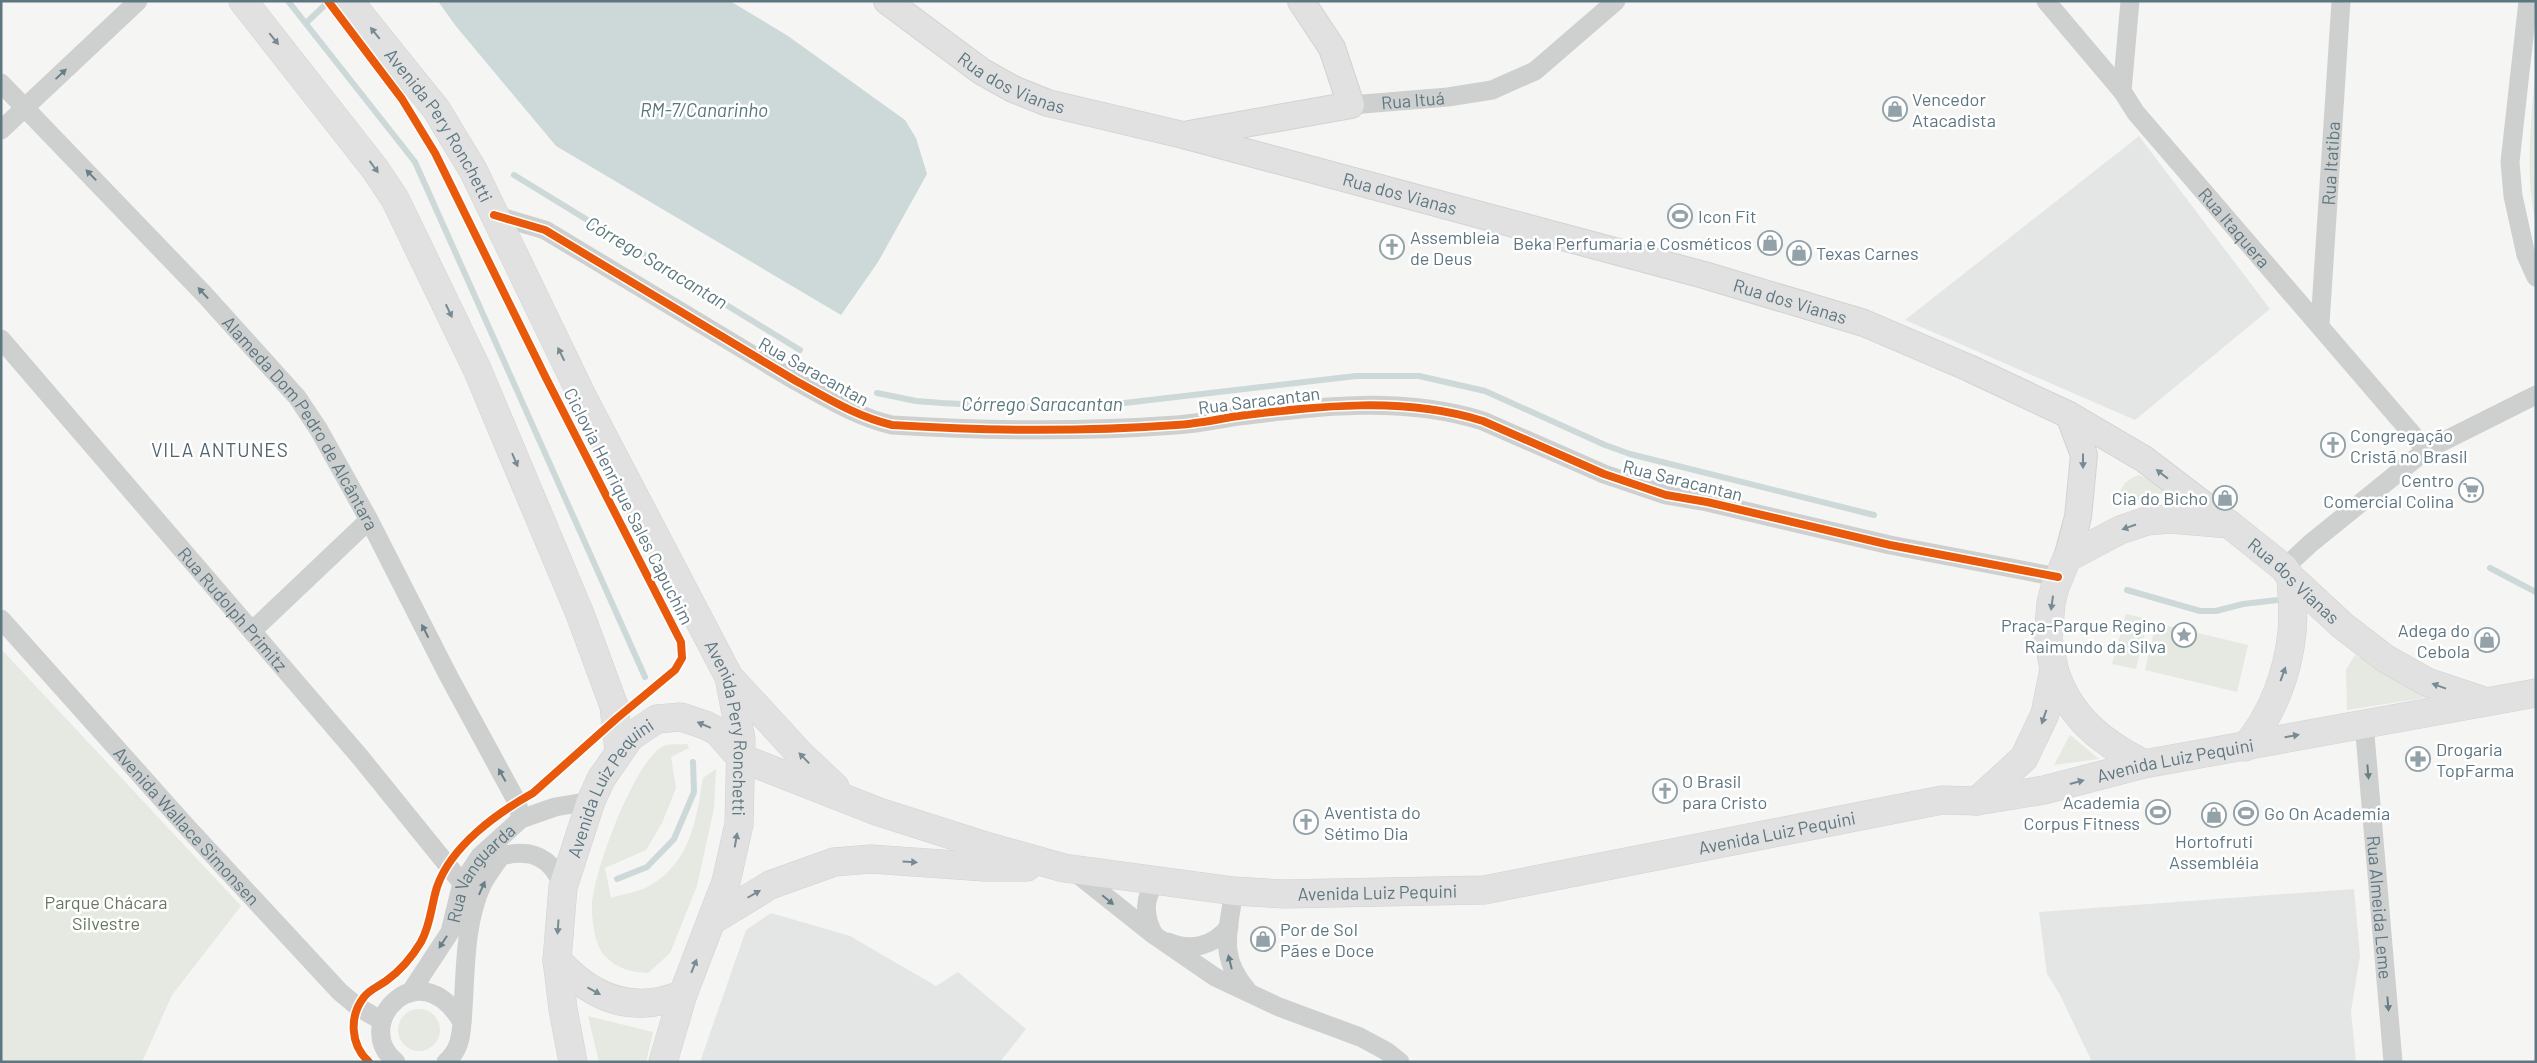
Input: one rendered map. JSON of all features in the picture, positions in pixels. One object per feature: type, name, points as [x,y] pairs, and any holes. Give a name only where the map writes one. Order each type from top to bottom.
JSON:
[{"type":"main road","points":[[243,1],[375,169],[395,198],[477,369],[580,614],[614,706],[619,750]]},
{"type":"main road","name":"Avenida Pery Ronchetti","points":[[349,1],[436,109],[474,170],[583,398],[729,677],[741,739],[739,824],[726,882],[713,920]]},
{"type":"main road","points":[[2144,764],[2102,739],[2081,720],[2064,696],[2054,669],[2048,638],[2051,603],[2063,567],[2120,530],[2147,521],[2170,519],[2229,524]]},
{"type":"main road","name":"Rua dos Vianas","points":[[2229,524],[2288,573],[2344,626],[2392,663],[2428,682],[2485,701],[2536,693]]},
{"type":"main road","points":[[2245,747],[2260,730],[2287,664],[2292,631],[2288,573]]},
{"type":"main road","points":[[1977,800],[2024,758],[2045,714],[2054,669]]},
{"type":"main road","points":[[729,677],[807,761],[854,802]]},
{"type":"main road","name":"Avenida Luiz Pequini","points":[[573,1062],[563,1010],[557,960],[563,887],[591,801],[601,779],[619,750],[630,737],[657,719],[681,717],[717,731],[740,757],[879,812],[1067,868],[1156,882],[1234,891],[1284,894],[1484,890],[1933,802],[1977,800],[2044,790],[2144,764],[2245,747],[2485,701]]},
{"type":"main road","name":"Avenida Luiz Pequini","points":[[713,920],[770,885],[834,862],[871,859],[984,867],[1067,868]]},
{"type":"main road","points":[[662,1062],[683,994],[713,920]]},
{"type":"main road","points":[[557,960],[578,981],[608,998],[630,1003],[654,1004],[683,994]]},
{"type":"street","points":[[1,130],[138,1]]},
{"type":"street","name":"Rua dos Vianas","points":[[887,1],[981,72],[1013,89],[1048,103],[1183,135],[1694,273],[1848,317],[1969,368],[2069,414],[2144,459],[2229,524]]},
{"type":"street","points":[[1301,1],[1332,48],[1351,105]]},
{"type":"street","name":"Rua Ituá","points":[[1183,135],[1351,105],[1448,97],[1492,90],[1535,72],[1616,1]]},
{"type":"street","name":"Rua Itaquera","points":[[2046,1],[2122,91],[2136,113],[2320,324],[2426,450]]},
{"type":"street","points":[[2122,91],[2130,1]]},
{"type":"street","name":"Rua Itatiba","points":[[2320,324],[2341,1]]},
{"type":"street","points":[[2528,1],[2510,162],[2513,196],[2522,238],[2526,255],[2536,277]]},
{"type":"street","name":"Alameda Dom Pedro de Alcântara","points":[[1,83],[283,379],[319,430],[369,520],[448,675],[517,802],[520,819]]},
{"type":"street","name":"Rua Saracantan","points":[[494,215],[545,230],[796,381],[851,411],[877,422],[892,425],[995,431],[1095,430],[1179,425],[1343,405],[1416,407],[1465,415],[1483,421],[1604,474],[1666,495],[1707,502],[1890,545],[2063,567]]},
{"type":"street","name":"Rua Rudolph Primitz","points":[[1,339],[360,757],[462,883]]},
{"type":"street","points":[[2288,573],[2311,543],[2426,450],[2536,395]]},
{"type":"street","points":[[2063,567],[2078,518],[2084,455],[2069,414]]},
{"type":"street","points":[[252,631],[369,520]]},
{"type":"street","name":"Avenida Wallace Simonsen","points":[[1,619],[186,826],[340,992],[358,1007],[382,1021]]},
{"type":"street","name":"Rua Almeida Leme","points":[[2364,724],[2393,1062]]},
{"type":"street","name":"Rua Vanguarda","points":[[410,992],[450,932],[462,883],[480,856],[520,819],[555,807],[591,801]]},
{"type":"street","name":"Rua Vanguarda","points":[[462,1022],[469,940],[475,904],[483,884],[501,856],[519,853],[540,857],[554,869],[563,887]]},
{"type":"street","points":[[1067,868],[1154,935],[1216,977],[1279,1007],[1360,1037],[1386,1051],[1400,1062]]},
{"type":"street","points":[[1156,882],[1149,894],[1146,911],[1154,935],[1171,943],[1195,947],[1211,943],[1229,927]]},
{"type":"street","points":[[1234,891],[1227,949],[1229,964],[1248,991]]},
{"type":"street","points":[[396,1062],[387,1052],[382,1042],[382,1021],[392,1003],[410,992],[423,991],[436,994],[447,1001],[462,1022],[459,1043],[455,1052],[446,1062]]},
{"type":"shaded area","points":[[2139,136],[2270,309],[2135,420],[1905,320]]},
{"type":"shaded area","points":[[2354,889],[2360,956],[2351,1011],[2356,1062],[2092,1062],[2060,995],[2047,974],[2039,912]]},
{"type":"shaded area","points":[[771,913],[850,936],[936,986],[958,972],[1026,1029],[1000,1062],[700,1062],[746,930]]},
{"type":"green space","points":[[2536,63],[2536,222],[2530,185],[2530,164]]},
{"type":"green space","points":[[2139,475],[2173,492],[2152,495],[2116,507],[2125,483]]},
{"type":"green space","points":[[2126,614],[2148,619],[2136,669],[2112,664]]},
{"type":"green space","points":[[2156,623],[2248,645],[2237,692],[2145,670]]},
{"type":"green space","name":"Parque Chácara Silvestre","points":[[1,649],[241,906],[172,995],[142,1062],[1,1062]]},
{"type":"green space","points":[[2355,655],[2396,678],[2436,696],[2347,710],[2346,670]]},
{"type":"green space","points":[[2070,735],[2099,759],[2054,765]]},
{"type":"green space","points":[[687,744],[689,748],[671,757],[676,788],[662,823],[646,850],[605,868],[611,898],[647,887],[664,875],[675,864],[689,838],[698,809],[703,778],[716,769],[714,808],[697,886],[670,953],[648,973],[630,971],[620,967],[606,957],[602,953],[597,941],[592,907],[599,870],[617,819],[628,794],[641,772],[653,755],[664,746]]},
{"type":"green space","points":[[419,1009],[434,1015],[440,1030],[434,1045],[419,1051],[404,1045],[398,1030],[404,1015]]},
{"type":"green space","points":[[588,1016],[653,1032],[646,1062],[599,1062]]},
{"type":"water","name":"RM-7/Canarinho","points":[[438,1],[730,1],[788,36],[905,120],[916,138],[927,174],[878,262],[841,315],[556,146],[455,25]]},
{"type":"waterway","points":[[288,1],[415,162],[645,677]]},
{"type":"waterway","points":[[306,23],[325,5]]},
{"type":"waterway","name":"Córrego Saracantan","points":[[514,175],[800,350]]},
{"type":"waterway","name":"Córrego Saracantan","points":[[877,393],[916,401],[942,403],[1025,407],[1099,406],[1356,376],[1419,376],[1485,391],[1605,445],[1630,454],[1874,515]]},
{"type":"waterway","name":"Córrego Saracantan","points":[[2490,568],[2536,592]]},
{"type":"waterway","name":"Córrego Saracantan","points":[[2127,590],[2200,611],[2216,611],[2243,604],[2278,600]]},
{"type":"waterway","points":[[617,879],[647,867],[674,839],[694,792],[693,762]]},
{"type":"cycle path","name":"Ciclovia Henrique Sales Capuchim","points":[[328,1],[402,99],[435,153],[546,378],[681,642],[682,658],[675,670],[616,719],[533,793],[505,810],[477,832],[453,858],[437,887],[427,928],[421,942],[401,968],[369,992],[359,1005],[354,1021],[355,1039],[358,1047],[369,1062]]},
{"type":"cycle path","points":[[494,215],[545,230],[796,381],[854,412],[879,422],[892,425],[963,429],[1069,430],[1200,423],[1239,416],[1300,409],[1362,405],[1423,408],[1483,421],[1604,474],[1666,495],[1707,502],[1890,545],[2058,577]]},
{"type":"place","name":"Vencedor Atacadista","points":[[1895,109]]},
{"type":"place","name":"Icon Fit","points":[[1680,216]]},
{"type":"place","name":"Beka Perfumaria e Cosméticos","points":[[1770,243]]},
{"type":"place","name":"Assembleia de Deus","points":[[1392,247]]},
{"type":"place","name":"Texas Carnes","points":[[1799,253]]},
{"type":"place","name":"Congregação Cristã no Brasil","points":[[2333,445]]},
{"type":"place","name":"Centro Comercial Colina","points":[[2471,490]]},
{"type":"place","name":"Cia do Bicho","points":[[2225,498]]},
{"type":"place","name":"Praça-Parque Regino Raimundo da Silva","points":[[2184,635]]},
{"type":"place","name":"Adega do Cebola","points":[[2487,640]]},
{"type":"place","name":"Drogaria TopFarma","points":[[2418,759]]},
{"type":"place","name":"O Brasil para Cristo","points":[[1665,791]]},
{"type":"place","name":"Academia Corpus Fitness","points":[[2158,812]]},
{"type":"place","name":"Go On Academia","points":[[2246,813]]},
{"type":"place","name":"Hortofruti Assembléia","points":[[2214,815]]},
{"type":"place","name":"Aventista do Sétimo Dia","points":[[1306,822]]},
{"type":"place","name":"Por de Sol Pães e Doce","points":[[1263,939]]},
{"type":"district","name":"VILA ANTUNES","points":[[220,449]]}]
